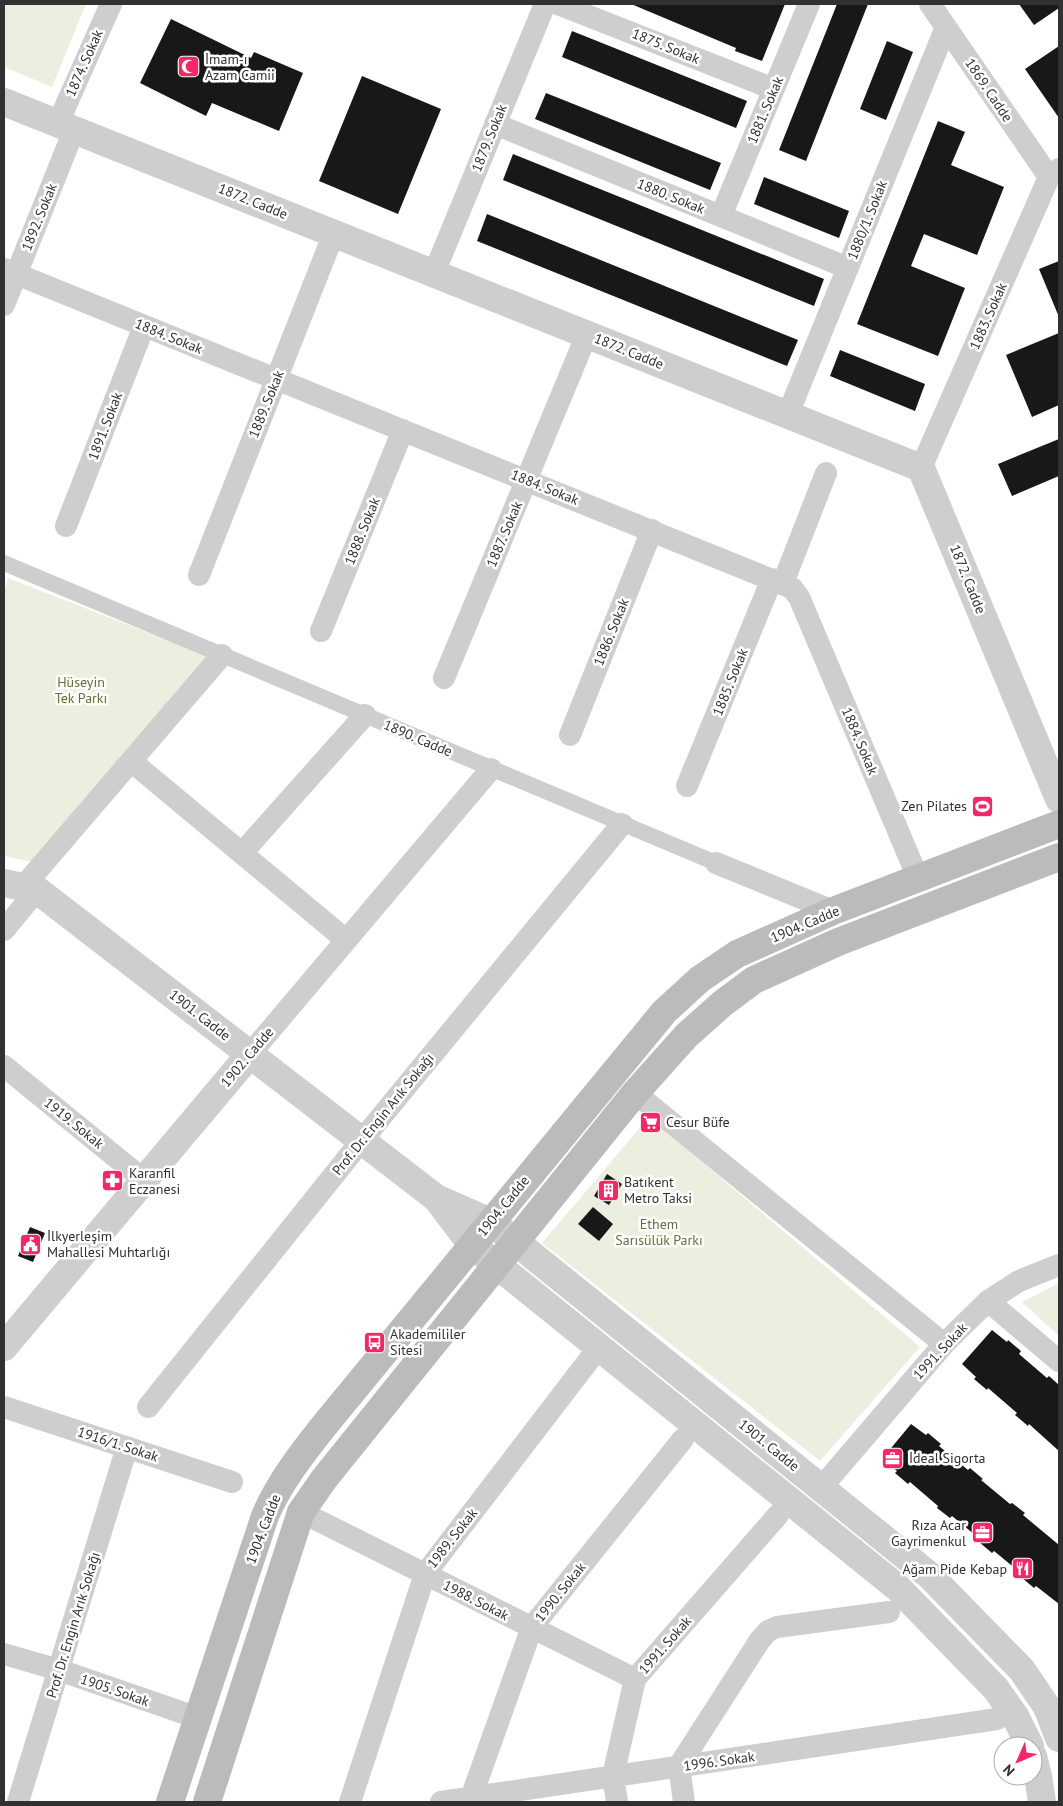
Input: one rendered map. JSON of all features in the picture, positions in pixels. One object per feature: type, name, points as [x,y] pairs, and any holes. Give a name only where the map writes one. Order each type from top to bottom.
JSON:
[{"type":"main road","name":"1904. Cadde","points":[[170,1802],[265,1516],[274,1496],[291,1469],[323,1427],[664,1012],[700,979],[737,954],[833,911],[1059,824]]},
{"type":"main road","points":[[208,1802],[301,1512],[324,1479],[635,1093],[687,1035],[723,1002],[754,980],[838,942],[1059,857]]},
{"type":"street","name":"1874. Sokak","points":[[66,126],[111,4]]},
{"type":"street","name":"1879. Sokak","points":[[434,273],[545,4]]},
{"type":"street","name":"1875. Sokak","points":[[558,4],[774,89]]},
{"type":"street","name":"1881. Sokak","points":[[721,216],[809,4]]},
{"type":"street","name":"1869. Cadde","points":[[930,4],[1054,173]]},
{"type":"street","name":"1880/1. Sokak","points":[[788,414],[946,27]]},
{"type":"street","name":"1872. Cadde","points":[[4,102],[921,468],[1059,799]]},
{"type":"street","name":"1880. Sokak","points":[[495,124],[848,268]]},
{"type":"street","name":"1892. Sokak","points":[[4,305],[10,272],[66,126]]},
{"type":"street","name":"1883. Sokak","points":[[921,468],[1054,173]]},
{"type":"street","name":"1889. Sokak","points":[[199,575],[334,233]]},
{"type":"street","name":"1884. Sokak","points":[[10,272],[778,581],[794,590],[799,597],[918,878]]},
{"type":"street","name":"1891. Sokak","points":[[66,526],[144,326]]},
{"type":"street","name":"1887. Sokak","points":[[444,678],[587,334]]},
{"type":"street","name":"1888. Sokak","points":[[321,631],[404,430]]},
{"type":"street","name":"1885. Sokak","points":[[687,786],[826,473]]},
{"type":"street","name":"1886. Sokak","points":[[570,734],[652,530]]},
{"type":"street","name":"1890. Cadde","points":[[4,563],[833,911]]},
{"type":"street","points":[[4,930],[21,887],[222,655]]},
{"type":"street","points":[[242,853],[365,716]]},
{"type":"street","points":[[131,761],[346,940]]},
{"type":"street","name":"1902. Cadde","points":[[4,1347],[491,768]]},
{"type":"street","name":"Prof. Dr. Engin Arık Sokağı","points":[[148,1407],[362,1140],[622,824]]},
{"type":"street","name":"1901. Cadde","points":[[21,887],[250,1054],[436,1198],[472,1245],[898,1588],[991,1683],[1016,1716],[1025,1736]]},
{"type":"street","name":"1919. Sokak","points":[[4,1066],[144,1180]]},
{"type":"street","points":[[635,1093],[944,1344]]},
{"type":"street","name":"1901. Cadde","points":[[436,1198],[491,1222],[516,1241],[930,1575],[1012,1658],[1040,1694],[1054,1721],[1059,1738]]},
{"type":"street","name":"1991. Sokak","points":[[821,1488],[944,1344],[988,1301],[1019,1281],[1059,1265]]},
{"type":"street","points":[[988,1301],[1059,1361]]},
{"type":"street","name":"1989. Sokak","points":[[350,1802],[424,1574],[589,1360]]},
{"type":"street","name":"1916/1. Sokak","points":[[4,1407],[232,1482]]},
{"type":"street","name":"1990. Sokak","points":[[471,1798],[532,1627],[683,1439]]},
{"type":"street","name":"Prof. Dr. Engin Arık Sokağı","points":[[18,1802],[127,1447]]},
{"type":"street","name":"1991. Sokak","points":[[617,1802],[613,1776],[635,1679],[778,1515]]},
{"type":"street","name":"1988. Sokak","points":[[317,1520],[635,1679]]},
{"type":"street","points":[[684,1802],[680,1766],[760,1640],[768,1631],[777,1626],[889,1612]]},
{"type":"street","name":"1905. Sokak","points":[[4,1654],[59,1670],[198,1718]]},
{"type":"street","name":"1996. Sokak","points":[[441,1802],[997,1719]]},
{"type":"street","points":[[1040,1786],[1042,1802]]},
{"type":"green space","points":[[4,4],[86,4],[52,87],[4,67]]},
{"type":"green space","name":"Hüseyin Tek Parkı","points":[[8,578],[213,658],[33,862],[4,856],[4,593]]},
{"type":"green space","name":"Ethem Sarısülük Parkı","points":[[649,1117],[920,1347],[820,1461],[542,1243]]},
{"type":"green space","points":[[1059,1283],[1059,1336],[1022,1302]]},
{"type":"building","points":[[631,4],[785,4],[762,61],[735,51],[736,48]]},
{"type":"building","points":[[837,4],[868,4],[806,161],[779,150]]},
{"type":"building","points":[[1019,4],[1059,4],[1059,8],[1034,25]]},
{"type":"building","points":[[171,19],[251,58],[254,52],[303,73],[279,131],[212,103],[206,116],[140,83]]},
{"type":"building","points":[[572,31],[747,101],[736,128],[562,57]]},
{"type":"building","points":[[887,41],[913,52],[886,120],[860,109]]},
{"type":"building","points":[[1059,46],[1059,118],[1025,69]]},
{"type":"building","points":[[362,76],[441,109],[398,214],[319,181]]},
{"type":"building","points":[[546,93],[721,163],[710,190],[535,119]]},
{"type":"building","points":[[938,121],[965,132],[951,165],[1004,187],[977,255],[924,234],[911,266],[965,288],[938,356],[857,324]]},
{"type":"building","points":[[513,154],[824,279],[814,306],[503,180]]},
{"type":"building","points":[[764,177],[849,211],[839,238],[754,204]]},
{"type":"building","points":[[487,214],[798,340],[787,366],[477,241]]},
{"type":"building","points":[[1059,261],[1059,317],[1039,269]]},
{"type":"building","points":[[1059,333],[1059,405],[1032,417],[1006,355]]},
{"type":"building","points":[[840,350],[925,384],[915,411],[830,376]]},
{"type":"building","points":[[1059,439],[1059,476],[1012,496],[998,464]]},
{"type":"building","name":"Batıkent Metro Taksi","points":[[607,1174],[622,1184],[609,1205],[594,1196]]},
{"type":"building","points":[[593,1207],[613,1224],[599,1241],[578,1224]]},
{"type":"building","name":"İlkyerleşim Mahallesi Muhtarlığı","points":[[30,1227],[45,1233],[33,1262],[18,1256]]},
{"type":"building","points":[[992,1330],[1007,1342],[1008,1340],[1021,1351],[1019,1354],[1047,1378],[1049,1376],[1059,1385],[1059,1451],[1029,1424],[1028,1426],[1015,1415],[1017,1413],[988,1388],[987,1390],[974,1379],[976,1377],[962,1364]]},
{"type":"building","points":[[911,1424],[926,1435],[928,1433],[941,1444],[939,1446],[968,1470],[970,1468],[983,1479],[981,1480],[1010,1504],[1012,1503],[1025,1513],[1023,1515],[1059,1545],[1059,1604],[1036,1586],[1034,1588],[1021,1577],[1023,1575],[994,1551],[992,1553],[979,1542],[981,1540],[952,1516],[950,1518],[937,1508],[938,1506],[910,1482],[908,1484],[895,1473],[897,1471],[882,1459]]},
{"type":"place","name":"İmam-ı Azam Camii","points":[[189,67]]},
{"type":"place","name":"Zen Pilates","points":[[983,806]]},
{"type":"place","name":"Cesur Büfe","points":[[650,1122]]},
{"type":"place","name":"Karanfil Eczanesi","points":[[113,1181]]},
{"type":"place","name":"Batıkent Metro Taksi","points":[[608,1190]]},
{"type":"place","name":"İlkyerleşim Mahallesi Muhtarlığı","points":[[31,1244]]},
{"type":"place","name":"Akademililer Sitesi","points":[[374,1342]]},
{"type":"place","name":"İdeal Sigorta","points":[[893,1458]]},
{"type":"place","name":"Rıza Acar Gayrimenkul","points":[[982,1533]]},
{"type":"place","name":"Ağam Pide Kebap","points":[[1023,1569]]}]
